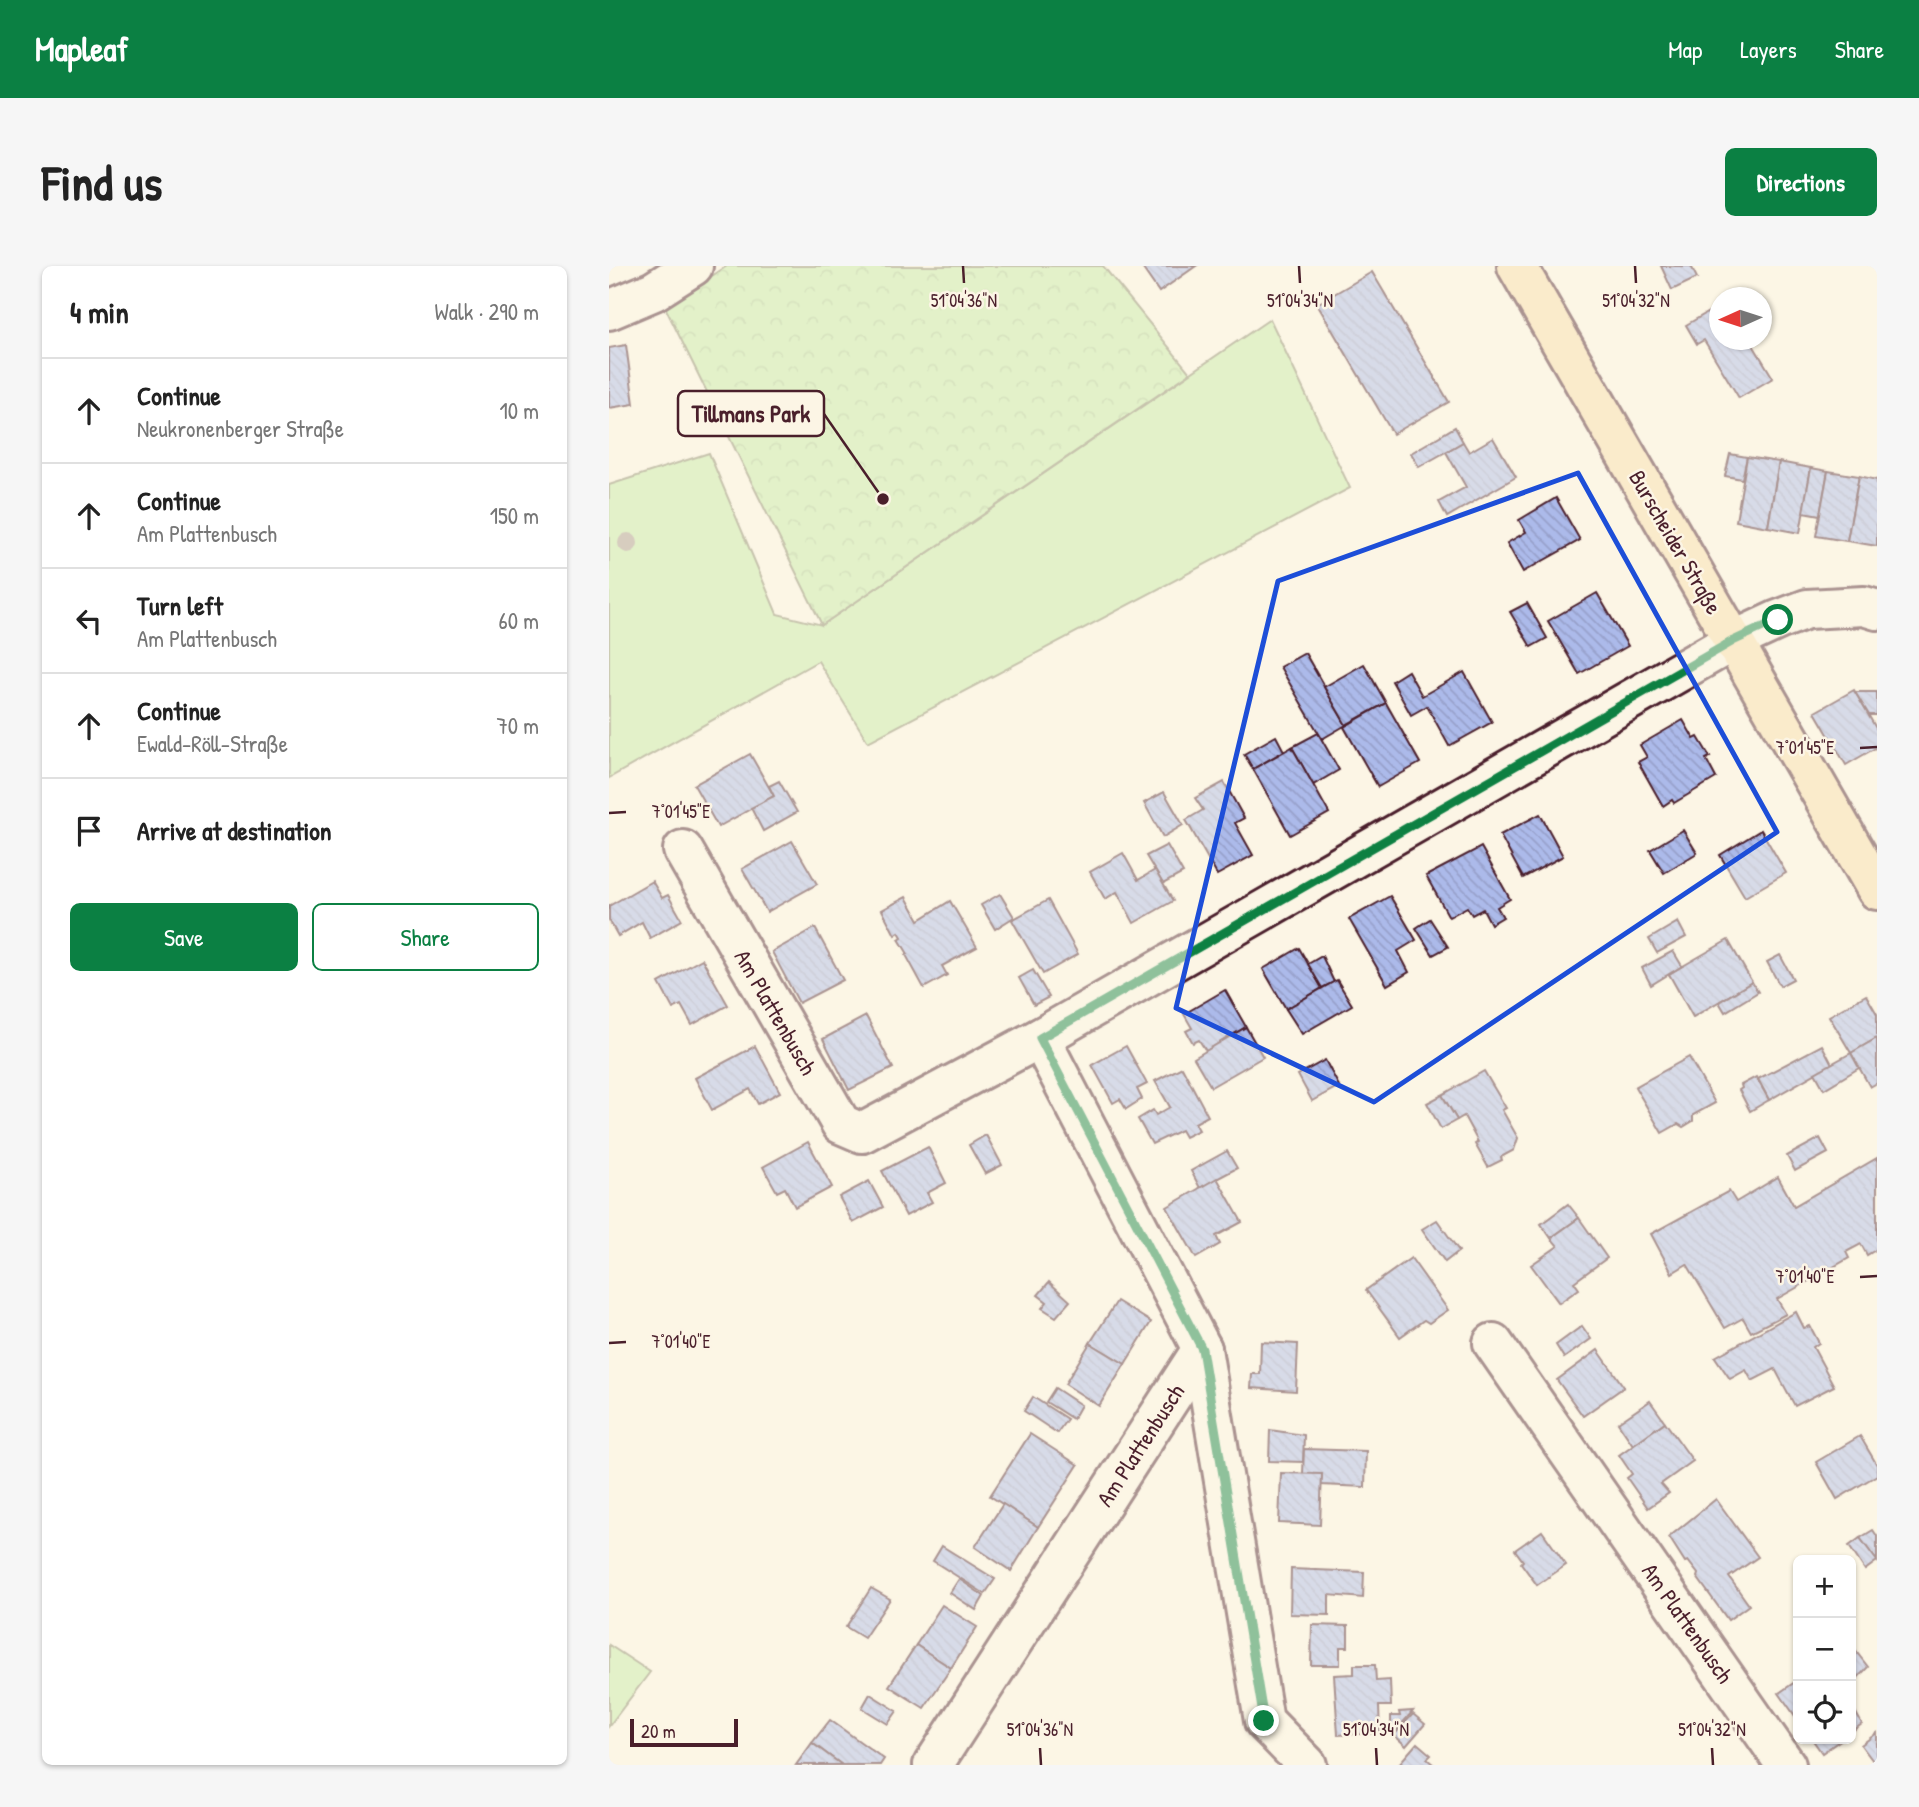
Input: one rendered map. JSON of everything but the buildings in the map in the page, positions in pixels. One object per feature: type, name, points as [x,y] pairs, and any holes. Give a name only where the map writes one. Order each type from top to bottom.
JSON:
[{"type":"main road","name":"Burscheider Straße","points":[[1517,266],[1877,890]]},
{"type":"street","points":[[609,310],[654,291],[693,266]]},
{"type":"street","name":"Am Plattenbusch","points":[[683,850],[841,1125],[862,1133],[1040,1038],[1733,641],[1807,609],[1864,606],[1877,610]]},
{"type":"street","points":[[1040,1038],[1202,1349],[1264,1721],[1307,1765]]},
{"type":"street","name":"Am Plattenbusch","points":[[1493,1343],[1786,1765]]},
{"type":"street","name":"Am Plattenbusch","points":[[933,1765],[1202,1349]]},
{"type":"highlighted area","points":[[1578,473],[1777,832],[1374,1102],[1176,1008],[1278,581]]},
{"type":"green space","points":[[727,266],[1103,266],[1190,373],[822,625],[665,307]]},
{"type":"green space","points":[[1270,319],[1350,488],[868,742],[818,661],[609,778],[609,485],[709,453],[777,614],[822,625]]},
{"type":"green space","points":[[609,1645],[650,1672],[609,1726]]},
{"type":"place","name":"Tillmans Park","points":[[883,499]]},
{"type":"route","points":[[1264,1721],[1202,1349],[1040,1038],[1733,641],[1778,620]]}]
